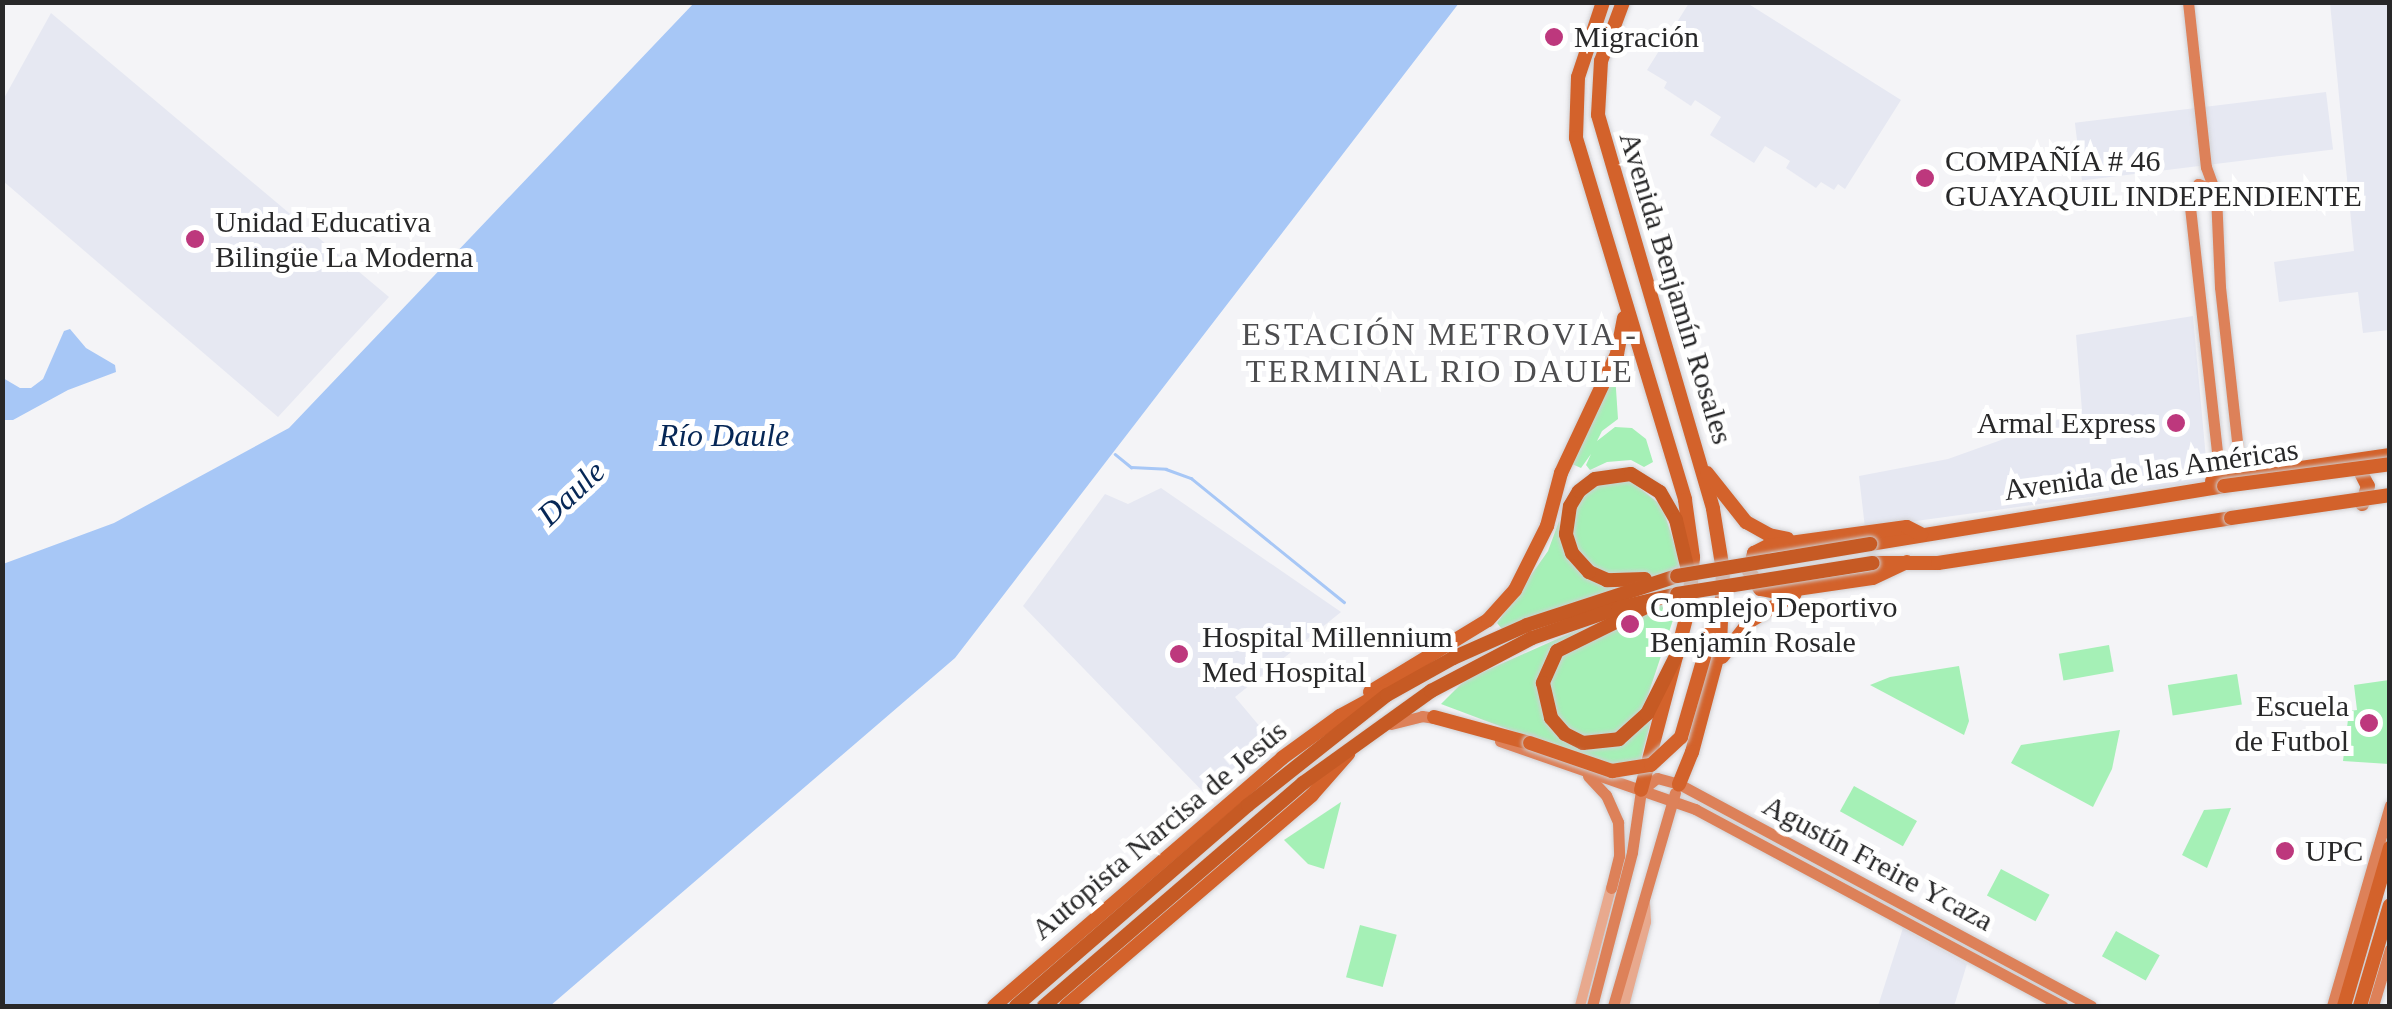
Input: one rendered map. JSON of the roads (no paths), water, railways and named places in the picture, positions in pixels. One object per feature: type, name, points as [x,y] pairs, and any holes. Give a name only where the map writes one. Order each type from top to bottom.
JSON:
[{"type":"highway","points":[[1631,474],[1654,486],[1672,509],[1684,579],[1607,580],[1576,559],[1566,534],[1574,498],[1595,479],[1631,474]]},
{"type":"highway","name":"Autopista Narcisa de Jesús","points":[[1016,1006],[1291,768],[1418,676],[1566,618],[1684,579],[1870,544]]},
{"type":"highway","name":"Autopista Narcisa de Jesús","points":[[1044,1006],[1260,819],[1364,740],[1464,672],[1566,618],[1677,594],[1873,563]]},
{"type":"highway","points":[[1676,654],[1641,723],[1619,740],[1592,744],[1574,739],[1558,726],[1543,692],[1552,659],[1584,635],[1677,594]]},
{"type":"main road","name":"Avenida Benjamín Rosales","points":[[1603,2],[1578,77],[1576,138],[1624,308],[1685,500],[1684,579],[1676,654],[1642,790]]},
{"type":"main road","name":"Avenida Benjamín Rosales","points":[[1623,2],[1601,62],[1598,115],[1718,530],[1723,590]]},
{"type":"main road","points":[[2188,2],[2206,167],[2215,195],[2241,476]]},
{"type":"main road","points":[[2215,195],[2198,184],[2189,194],[2222,483],[2241,476],[2390,455]]},
{"type":"main road","points":[[2190,202],[2204,210],[2215,195]]},
{"type":"main road","points":[[1340,716],[1404,669],[1488,620],[1515,590],[1552,514],[1561,474],[1617,354],[1624,308]]},
{"type":"main road","points":[[2216,433],[2235,431]]},
{"type":"main road","points":[[2354,460],[2368,486],[2362,505]]},
{"type":"main road","points":[[1700,462],[1746,522],[1769,535],[1799,540]]},
{"type":"main road","name":"Avenida de las Américas","points":[[1921,534],[2222,483],[2390,464]]},
{"type":"main road","name":"Avenida de las Américas","points":[[1907,562],[1938,563],[2390,495]]},
{"type":"main road","name":"Avenida de las Américas","points":[[2226,520],[2247,522],[2390,504]]},
{"type":"main road","points":[[1907,562],[1872,578],[1768,592],[1754,584],[1748,572],[1750,559],[1759,549],[1799,540],[1906,526],[1921,534]]},
{"type":"main road","name":"Autopista Narcisa de Jesús","points":[[1870,544],[1921,534]]},
{"type":"main road","name":"Autopista Narcisa de Jesús","points":[[1873,563],[1907,562]]},
{"type":"main road","points":[[1711,680],[1740,630],[1779,601],[1812,588]]},
{"type":"main road","points":[[1364,740],[1410,718],[1434,716],[1612,771],[1650,765],[1681,737],[1723,590]]},
{"type":"main road","points":[[1613,1006],[1652,864],[1711,680],[1722,634],[1723,590]]},
{"type":"main road","name":"Autopista Narcisa de Jesús","points":[[994,1006],[1249,785],[1340,716],[1418,676]]},
{"type":"main road","name":"Agustín Freire Ycaza","points":[[1434,716],[1672,800],[2062,1006]]},
{"type":"main road","name":"Autopista Narcisa de Jesús","points":[[1066,1006],[1312,794],[1364,740]]},
{"type":"main road","points":[[1576,768],[1598,785],[1618,822],[1619,856],[1610,888]]},
{"type":"main road","name":"Agustín Freire Ycaza","points":[[1642,790],[1657,778],[1679,784],[2091,1006]]},
{"type":"main road","points":[[1592,1006],[1632,852],[1642,790]]},
{"type":"main road","points":[[2332,1006],[2390,805]]},
{"type":"main road","points":[[2344,1006],[2390,848]]},
{"type":"main road","points":[[1610,888],[1632,852]]},
{"type":"main road","points":[[2360,1006],[2390,906]]},
{"type":"main road","points":[[2373,1006],[2390,949]]},
{"type":"street","points":[[1624,1006],[1646,922],[1652,864]]},
{"type":"street","points":[[1580,1006],[1610,888]]},
{"type":"water","name":"Río Daule","points":[[694,3],[1459,3],[955,658],[550,1006],[3,1006],[3,564],[114,523],[289,428]]},
{"type":"water","points":[[70,329],[86,348],[115,365],[116,372],[68,390],[13,420],[3,420],[3,378],[20,388],[31,388],[43,379],[64,331]]},
{"type":"waterway","points":[[1115,454],[1131,467],[1166,469],[1191,478],[1344,602]]},
{"type":"place","name":"Migración","points":[[1554,37]]},
{"type":"place","name":"COMPAÑÍA # 46 GUAYAQUIL INDEPENDIENTE","points":[[1925,178]]},
{"type":"place","name":"Unidad Educativa Bilingüe La Moderna","points":[[195,239]]},
{"type":"place","name":"Armal Express","points":[[2176,423]]},
{"type":"place","name":"Complejo Deportivo Benjamín Rosale","points":[[1630,624]]},
{"type":"place","name":"Hospital Millennium Med Hospital","points":[[1179,654]]},
{"type":"place","name":"Escuela de Futbol","points":[[2369,723]]},
{"type":"place","name":"UPC","points":[[2285,851]]},
{"type":"district","name":"ESTACIÓN METROVIA - TERMINAL RIO DAULE","points":[[1440,354]]},
{"type":"water label","name":"Daule","points":[[571,493]]}]
